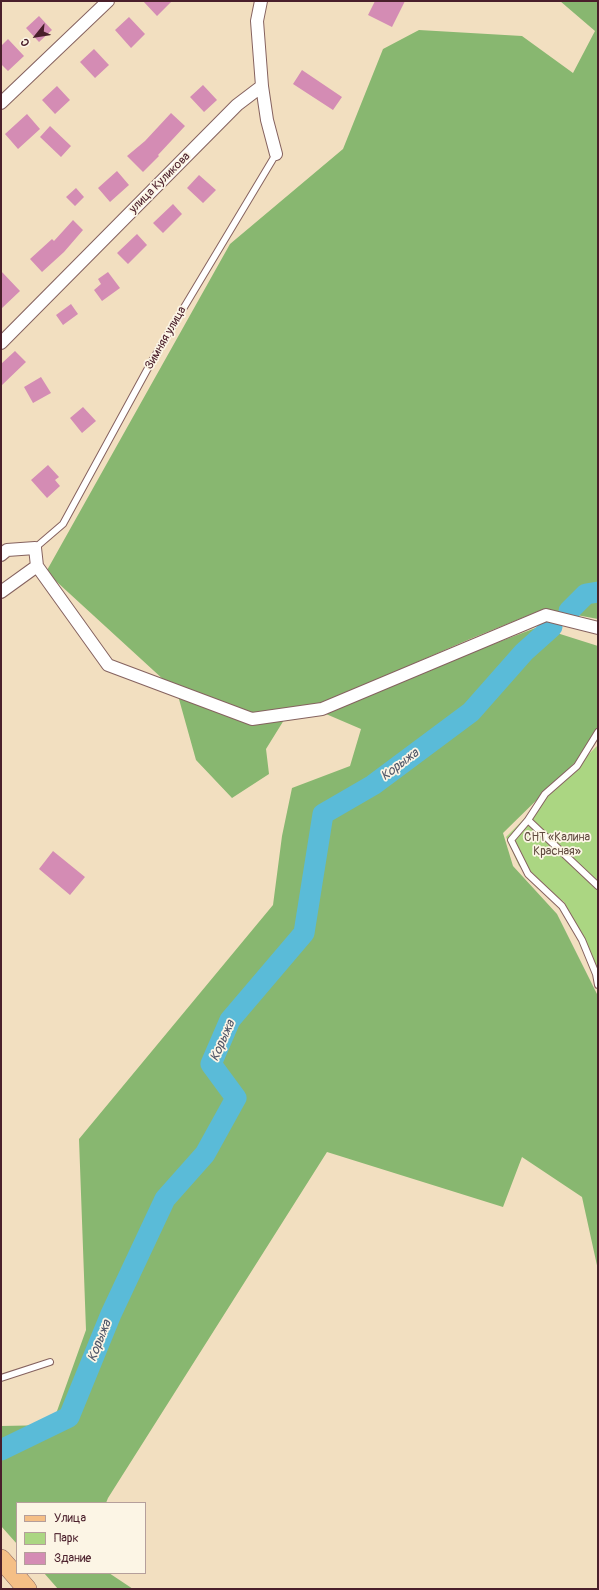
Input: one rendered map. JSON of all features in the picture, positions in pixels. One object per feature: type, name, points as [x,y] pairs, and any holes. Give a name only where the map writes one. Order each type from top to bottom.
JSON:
[{"type":"main road","points":[[1,1559],[27,1589]]},
{"type":"street","points":[[1,103],[108,1]]},
{"type":"street","points":[[261,1],[257,21],[262,86]]},
{"type":"street","name":"Зимняя улица","points":[[262,86],[267,120],[276,154]]},
{"type":"street","name":"улица Куликова","points":[[1,343],[237,105],[262,86]]},
{"type":"street","points":[[1,555],[7,550],[35,548],[37,566],[108,665],[252,719],[322,708],[546,615],[598,628]]},
{"type":"street","points":[[1,592],[37,566]]},
{"type":"lane","name":"Зимняя улица","points":[[35,548],[64,524],[153,359],[276,154]]},
{"type":"lane","points":[[598,732],[577,766],[545,794],[528,820],[511,840],[528,874],[562,906],[582,940],[596,974],[598,985]]},
{"type":"lane","points":[[528,820],[598,886]]},
{"type":"lane","points":[[1,1378],[50,1362]]},
{"type":"green space","points":[[560,1],[598,1],[598,619],[544,609],[470,639],[284,720],[266,749],[269,774],[232,798],[196,760],[177,692],[46,572],[230,244],[343,149],[383,49],[419,30],[522,36],[573,73],[595,31]]},
{"type":"green space","points":[[538,627],[598,646],[598,740],[503,833],[513,866],[557,914],[598,996],[598,1270],[582,1197],[522,1157],[503,1207],[327,1152],[106,1502],[16,1502],[16,1543],[1,1526],[1,1426],[52,1425],[86,1330],[79,1139],[273,905],[282,836],[292,788],[350,766],[361,729],[326,714],[423,671]]},
{"type":"green space","name":"СНТ «Калина Красная»","points":[[598,745],[598,971],[564,902],[519,866],[506,837]]},
{"type":"green space","points":[[45,1574],[110,1574],[133,1589],[58,1589]]},
{"type":"building","points":[[143,1],[172,1],[157,16]]},
{"type":"building","points":[[375,1],[405,1],[392,27],[368,15]]},
{"type":"building","points":[[39,16],[52,30],[39,42],[26,28]]},
{"type":"building","points":[[129,17],[145,34],[131,48],[115,30]]},
{"type":"building","points":[[8,39],[24,56],[8,71],[1,64],[1,46]]},
{"type":"building","points":[[94,49],[109,65],[95,78],[80,62]]},
{"type":"building","points":[[302,70],[342,97],[333,110],[293,84]]},
{"type":"building","points":[[203,85],[217,100],[204,112],[190,97]]},
{"type":"building","points":[[57,86],[70,100],[55,114],[42,100]]},
{"type":"building","points":[[171,113],[185,126],[143,172],[127,156],[145,141]]},
{"type":"building","points":[[27,114],[40,129],[18,149],[5,134]]},
{"type":"building","points":[[50,126],[71,146],[61,157],[40,137]]},
{"type":"building","points":[[117,171],[129,185],[110,202],[98,188]]},
{"type":"building","points":[[199,175],[216,190],[203,203],[187,188]]},
{"type":"building","points":[[76,188],[84,197],[75,206],[66,197]]},
{"type":"building","points":[[173,204],[182,214],[163,233],[153,223]]},
{"type":"building","points":[[73,220],[83,230],[64,252],[42,272],[30,259],[52,239],[54,241]]},
{"type":"building","points":[[137,234],[147,245],[128,264],[117,253]]},
{"type":"building","points":[[1,271],[20,291],[1,309]]},
{"type":"building","points":[[108,272],[120,288],[102,301],[94,290],[101,284],[98,279]]},
{"type":"building","points":[[71,304],[78,314],[63,325],[56,315]]},
{"type":"building","points":[[15,351],[26,362],[1,386],[1,364]]},
{"type":"building","points":[[41,377],[51,393],[33,403],[24,387]]},
{"type":"building","points":[[83,407],[96,421],[82,433],[70,418]]},
{"type":"building","points":[[48,465],[59,477],[55,480],[60,486],[47,498],[31,480]]},
{"type":"building","points":[[53,851],[85,877],[70,895],[39,869]]},
{"type":"waterway","name":"Корыжа","points":[[569,611],[586,594],[598,592]]},
{"type":"waterway","name":"Корыжа","points":[[1,1450],[69,1417],[111,1314],[165,1199],[205,1154],[236,1098],[211,1064],[230,1020],[304,933],[323,814],[373,785],[471,712],[524,652],[552,627]]}]
